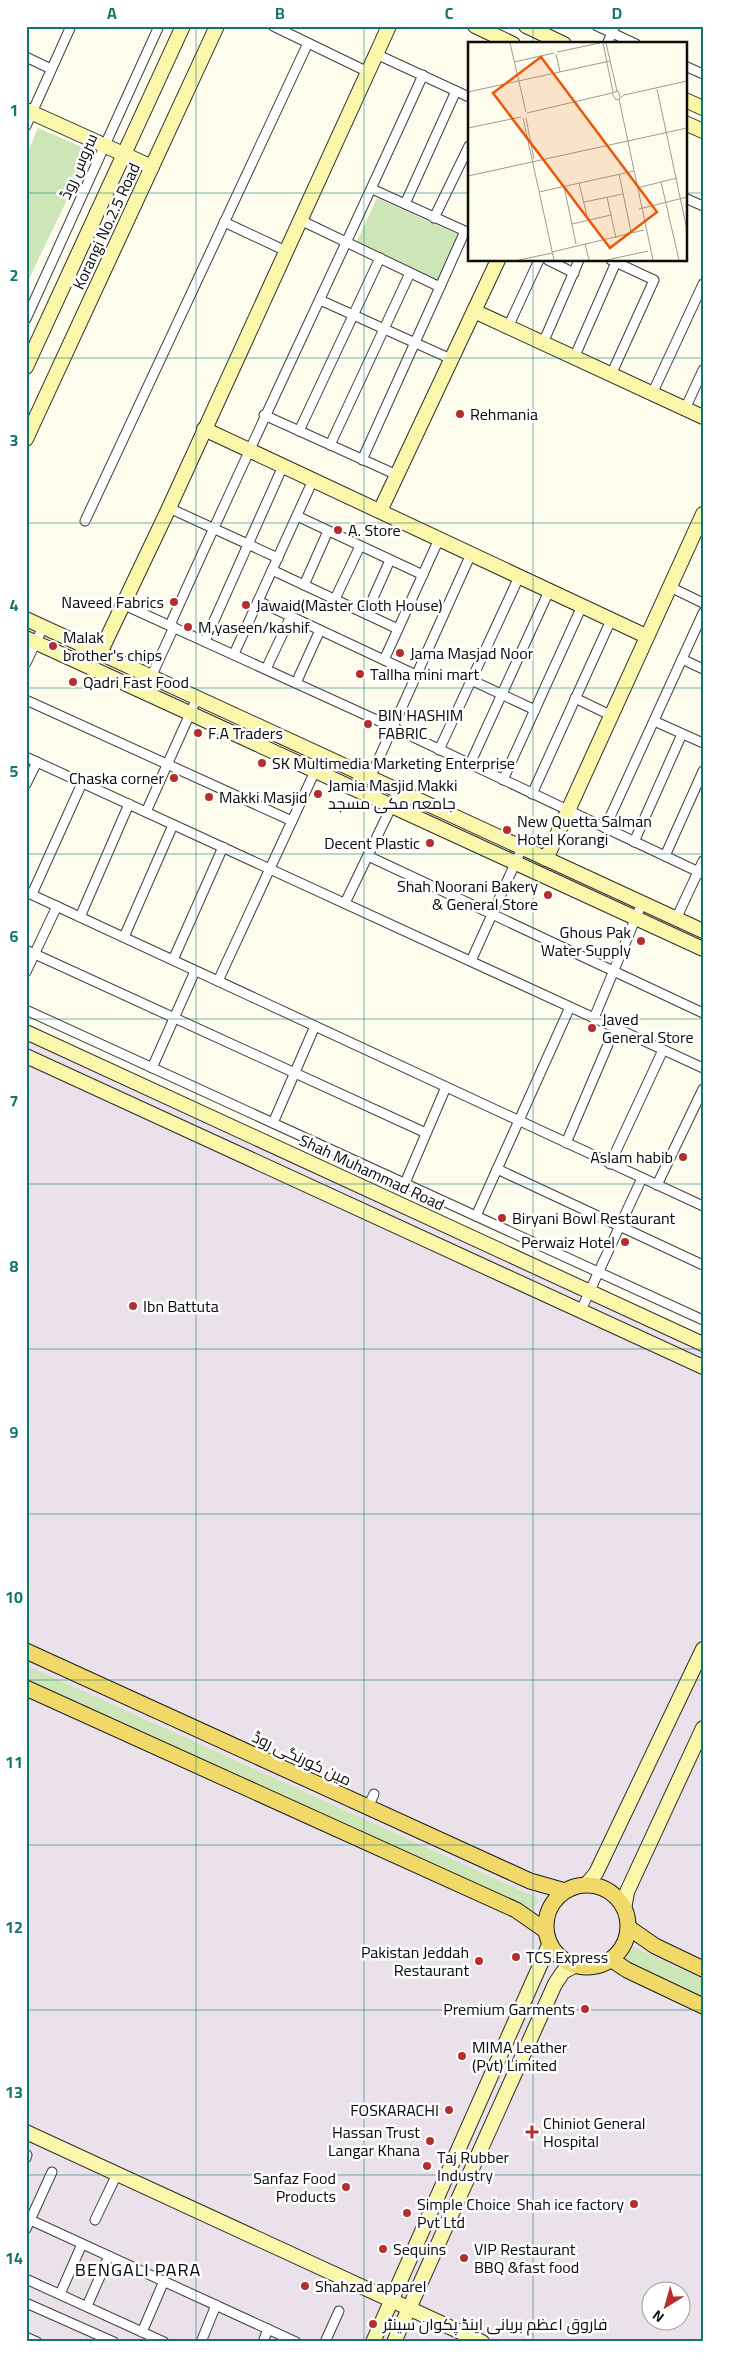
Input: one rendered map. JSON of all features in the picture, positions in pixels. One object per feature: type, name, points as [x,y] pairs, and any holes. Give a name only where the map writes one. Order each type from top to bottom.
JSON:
[{"type":"main road","name":"مین کورنگی روڈ","points":[[26,1651],[371,1801],[530,1881],[565,1891]]},
{"type":"main road","points":[[26,1688],[516,1910],[547,1937],[562,1960],[574,1966],[592,1967],[612,1960],[621,1950],[629,1928],[624,1909],[618,1899],[598,1887],[586,1885],[565,1891],[550,1908],[546,1919],[547,1937]]},
{"type":"main road","points":[[629,1928],[655,1946],[703,1970]]},
{"type":"main road","points":[[612,1960],[627,1970],[703,2006]]},
{"type":"street","points":[[26,126],[29,111],[71,26]]},
{"type":"street","name":"سروس روڈ","points":[[26,319],[103,145],[159,26]]},
{"type":"street","name":"Korangi No.2.5 Road","points":[[26,368],[183,26]]},
{"type":"street","name":"Korangi No.2.5 Road","points":[[26,440],[217,26]]},
{"type":"street","points":[[273,26],[368,72]]},
{"type":"street","points":[[100,653],[169,508],[389,26]]},
{"type":"street","points":[[526,26],[560,42]]},
{"type":"street","points":[[597,26],[614,30],[633,42]]},
{"type":"street","points":[[478,27],[509,42]]},
{"type":"street","points":[[608,42],[614,30]]},
{"type":"street","points":[[85,521],[308,43]]},
{"type":"street","points":[[376,54],[468,97]]},
{"type":"street","points":[[26,57],[51,69]]},
{"type":"street","points":[[686,66],[703,74]]},
{"type":"street","points":[[151,677],[213,528],[248,450],[372,189],[423,75]]},
{"type":"street","points":[[405,204],[456,91]]},
{"type":"street","points":[[686,100],[703,108]]},
{"type":"street","points":[[29,111],[152,167]]},
{"type":"street","points":[[686,123],[703,131]]},
{"type":"street","points":[[434,218],[468,148]]},
{"type":"street","points":[[372,189],[465,231]]},
{"type":"street","points":[[686,198],[703,206]]},
{"type":"street","points":[[300,220],[440,287]]},
{"type":"street","points":[[224,222],[286,251]]},
{"type":"street","points":[[362,460],[468,224]]},
{"type":"street","points":[[299,431],[380,258]]},
{"type":"street","points":[[380,511],[498,261]]},
{"type":"street","points":[[508,327],[539,261]]},
{"type":"street","points":[[550,261],[574,273]]},
{"type":"street","points":[[543,343],[580,261]]},
{"type":"street","points":[[574,358],[615,261],[654,280],[610,374]]},
{"type":"street","points":[[330,445],[410,272]]},
{"type":"street","points":[[652,394],[703,284]]},
{"type":"street","points":[[320,300],[452,359]]},
{"type":"street","points":[[474,311],[703,417]]},
{"type":"street","points":[[685,409],[701,376]]},
{"type":"street","points":[[264,416],[397,476]]},
{"type":"street","points":[[204,429],[646,636]]},
{"type":"street","points":[[205,641],[283,466]]},
{"type":"street","points":[[234,654],[313,480]]},
{"type":"street","points":[[169,508],[278,558]]},
{"type":"street","points":[[546,859],[703,514]]},
{"type":"street","points":[[297,516],[423,575]]},
{"type":"street","points":[[304,585],[328,531]]},
{"type":"street","points":[[384,660],[439,539]]},
{"type":"street","points":[[335,599],[360,546]]},
{"type":"street","points":[[370,778],[471,554]]},
{"type":"street","points":[[366,614],[390,560]]},
{"type":"street","points":[[272,570],[398,629]]},
{"type":"street","points":[[439,750],[519,577]]},
{"type":"street","points":[[670,587],[703,603]]},
{"type":"street","points":[[470,764],[549,591]]},
{"type":"street","points":[[258,601],[416,675]]},
{"type":"street","points":[[122,604],[392,727],[700,872]]},
{"type":"street","points":[[503,780],[582,606]]},
{"type":"street","points":[[605,828],[703,613]]},
{"type":"street","points":[[266,669],[291,616]]},
{"type":"street","points":[[26,619],[703,931]]},
{"type":"street","points":[[532,794],[611,620]]},
{"type":"street","points":[[26,663],[31,640],[43,627]]},
{"type":"street","points":[[296,683],[320,630]]},
{"type":"street","points":[[31,640],[703,950]]},
{"type":"street","points":[[682,659],[703,669]]},
{"type":"street","points":[[472,680],[535,710]]},
{"type":"street","points":[[146,812],[198,698]]},
{"type":"street","points":[[575,698],[610,715]]},
{"type":"street","points":[[26,700],[292,821]]},
{"type":"street","points":[[654,720],[703,743]]},
{"type":"street","points":[[634,842],[682,734]]},
{"type":"street","points":[[218,981],[322,756]]},
{"type":"street","points":[[26,757],[703,1068]]},
{"type":"street","points":[[26,784],[36,762]]},
{"type":"street","points":[[665,856],[703,772]]},
{"type":"street","points":[[82,783],[29,893],[518,1122],[703,1206]]},
{"type":"street","points":[[345,903],[399,791]]},
{"type":"street","points":[[80,916],[129,804]]},
{"type":"street","points":[[124,937],[173,825]]},
{"type":"street","points":[[173,960],[223,847]]},
{"type":"street","points":[[471,961],[522,848]]},
{"type":"street","points":[[368,856],[703,1013]]},
{"type":"street","points":[[676,919],[700,872],[703,861]]},
{"type":"street","points":[[594,1018],[642,904]]},
{"type":"street","points":[[26,972],[31,952],[57,906]]},
{"type":"street","points":[[31,952],[426,1133]]},
{"type":"street","points":[[152,1068],[195,970]]},
{"type":"street","points":[[476,1216],[570,1007]]},
{"type":"street","points":[[26,1010],[703,1320]]},
{"type":"street","points":[[273,1123],[315,1026]]},
{"type":"street","points":[[566,1144],[615,1028]]},
{"type":"street","name":"Shah Muhammad Road","points":[[26,1032],[703,1344]]},
{"type":"street","points":[[610,1164],[663,1050]]},
{"type":"street","points":[[26,1056],[703,1367]]},
{"type":"street","points":[[405,1183],[446,1087]]},
{"type":"street","points":[[657,1185],[703,1089]]},
{"type":"street","points":[[268,1167],[277,1148]]},
{"type":"street","points":[[497,1169],[703,1265]]},
{"type":"street","points":[[580,1310],[642,1178]]},
{"type":"street","points":[[586,1885],[596,1873],[703,1649]]},
{"type":"street","points":[[624,1909],[627,1892],[703,1728]]},
{"type":"street","points":[[373,2342],[547,1937]]},
{"type":"street","points":[[394,2342],[555,1984],[564,1972],[574,1966]]},
{"type":"street","points":[[26,2132],[482,2342]]},
{"type":"street","points":[[52,2172],[28,2223],[82,2244],[294,2341]]},
{"type":"street","points":[[95,2220],[117,2174]]},
{"type":"street","points":[[60,2294],[82,2244]]},
{"type":"street","points":[[87,2306],[109,2256]]},
{"type":"street","points":[[26,2279],[164,2342]]},
{"type":"street","points":[[142,2332],[164,2281]]},
{"type":"street","points":[[26,2303],[114,2342]]},
{"type":"street","points":[[201,2342],[216,2305]]},
{"type":"street","points":[[325,2342],[339,2310]]},
{"type":"street","points":[[263,2342],[268,2329]]},
{"type":"street","points":[[26,2337],[37,2342]]},
{"type":"shaded area","points":[[26,1038],[703,1353],[703,2342],[26,2342]]},
{"type":"green space","points":[[38,128],[84,148],[88,156],[26,285],[26,156]]},
{"type":"green space","points":[[377,198],[459,235],[439,281],[356,243]]},
{"type":"green space","points":[[26,1665],[537,1898],[539,1902],[531,1909],[26,1680]]},
{"type":"green space","points":[[631,1946],[703,1979],[703,1997],[624,1961],[623,1959],[628,1947]]},
{"type":"place","name":"Rehmania","points":[[460,414]]},
{"type":"place","name":"A. Store","points":[[338,530]]},
{"type":"place","name":"Naveed Fabrics","points":[[174,602]]},
{"type":"place","name":"Jawaid(Master Cloth House)","points":[[246,605]]},
{"type":"place","name":"M,yaseen/kashif","points":[[188,627]]},
{"type":"place","name":"Malak brother's chips","points":[[53,646]]},
{"type":"place","name":"Jama Masjad Noor","points":[[400,653]]},
{"type":"place","name":"Tallha mini mart","points":[[360,674]]},
{"type":"place","name":"Qadri Fast Food","points":[[73,682]]},
{"type":"place","name":"BIN HASHIM FABRIC","points":[[368,724]]},
{"type":"place","name":"F.A Traders","points":[[198,733]]},
{"type":"place","name":"SK Multimedia Marketing Enterprise","points":[[262,763]]},
{"type":"place","name":"Chaska corner","points":[[174,778]]},
{"type":"place","name":"Jamia Masjid Makki جامعہ مکی مسجد","points":[[318,794]]},
{"type":"place","name":"Makki Masjid","points":[[209,797]]},
{"type":"place","name":"New Quetta Salman Hotel Korangi","points":[[507,830]]},
{"type":"place","name":"Decent Plastic","points":[[430,843]]},
{"type":"place","name":"Shah Noorani Bakery & General Store","points":[[548,895]]},
{"type":"place","name":"Ghous Pak Water Supply","points":[[641,941]]},
{"type":"place","name":"Javed General Store","points":[[592,1028]]},
{"type":"place","name":"Aslam habib","points":[[683,1157]]},
{"type":"place","name":"Biryani Bowl Restaurant","points":[[502,1218]]},
{"type":"place","name":"Perwaiz Hotel","points":[[625,1242]]},
{"type":"place","name":"Ibn Battuta","points":[[133,1306]]},
{"type":"place","name":"TCS Express","points":[[516,1957]]},
{"type":"place","name":"Pakistan Jeddah Restaurant","points":[[479,1961]]},
{"type":"place","name":"Premium Garments","points":[[585,2009]]},
{"type":"place","name":"MIMA Leather (Pvt) Limited","points":[[462,2056]]},
{"type":"place","name":"FOSKARACHI","points":[[449,2110]]},
{"type":"place","name":"Chiniot General Hospital","points":[[532,2132]]},
{"type":"place","name":"Hassan Trust Langar Khana","points":[[430,2141]]},
{"type":"place","name":"Taj Rubber Industry","points":[[427,2166]]},
{"type":"place","name":"Sanfaz Food Products","points":[[346,2187]]},
{"type":"place","name":"Shah ice factory","points":[[634,2204]]},
{"type":"place","name":"Simple Choice Pvt Ltd","points":[[407,2213]]},
{"type":"place","name":"Sequins","points":[[383,2249]]},
{"type":"place","name":"VIP Restaurant BBQ &fast food","points":[[464,2258]]},
{"type":"place","name":"Shahzad apparel","points":[[305,2286]]},
{"type":"place","name":"فاروق اعظم بریانی اینڈ پکوان سینٹر","points":[[373,2324]]},
{"type":"district","name":"BENGALI PARA","points":[[138,2269]]}]
